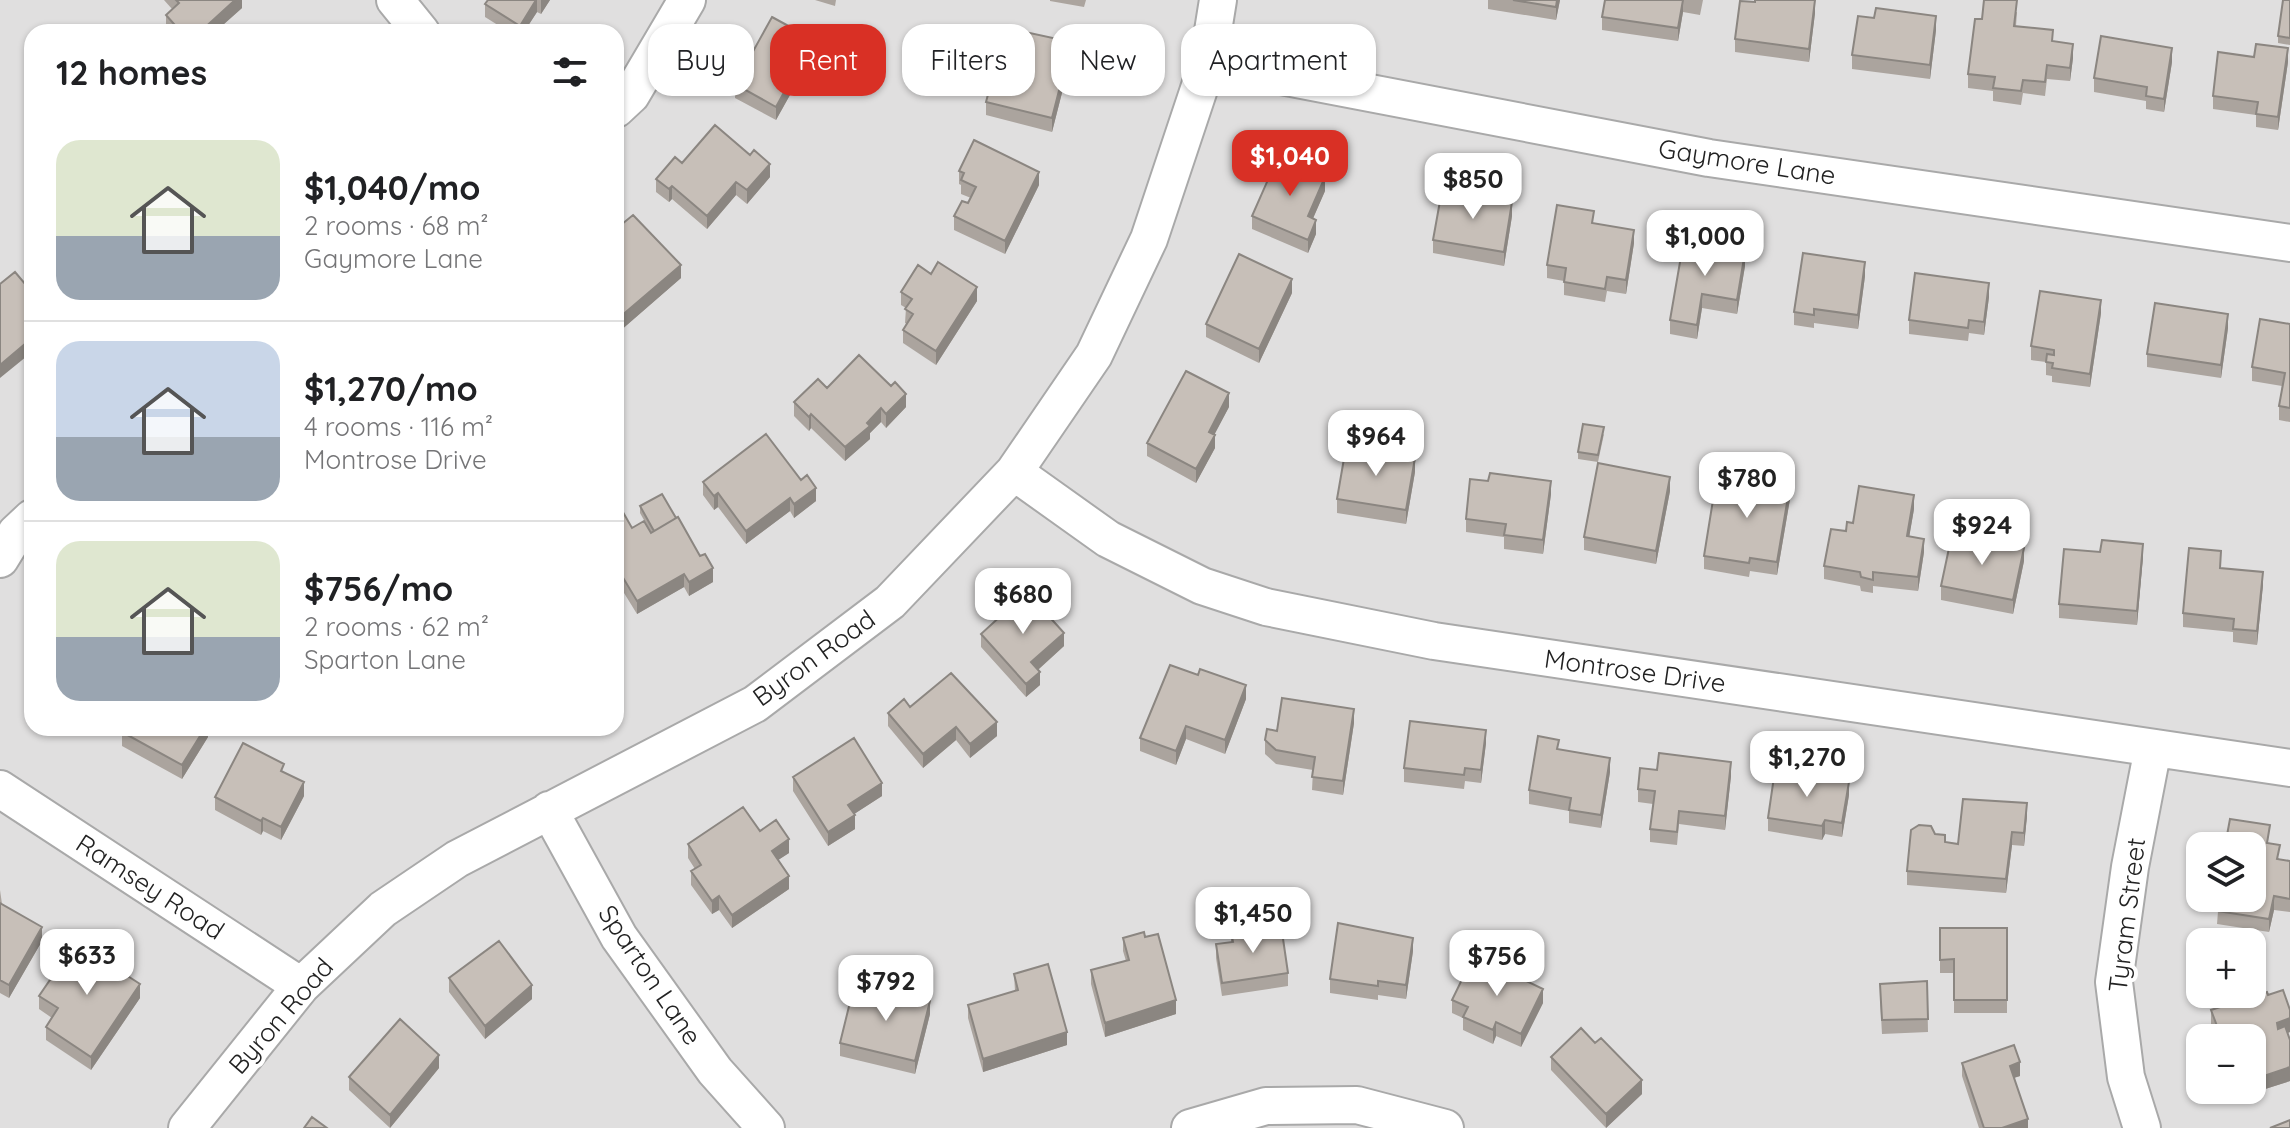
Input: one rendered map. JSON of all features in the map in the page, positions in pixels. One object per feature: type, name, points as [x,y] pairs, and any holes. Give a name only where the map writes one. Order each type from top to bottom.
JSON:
[{"type":"street","points":[[395,0],[414,24]]},
{"type":"street","points":[[624,102],[631,95],[687,0]]},
{"type":"street","name":"Byron Road","points":[[1214,24],[1218,0]]},
{"type":"street","name":"Gaymore Lane","points":[[1376,94],[1709,158],[2290,243]]},
{"type":"street","name":"Byron Road","points":[[187,1128],[301,986],[383,909],[457,859],[755,704],[890,602],[1014,472],[1101,342],[1149,239],[1197,96]]},
{"type":"street","name":"Montrose Drive","points":[[1014,472],[1108,539],[1202,586],[1266,607],[1434,641],[2290,768]]},
{"type":"street","points":[[0,559],[24,526]]},
{"type":"street","name":"Tyram Street","points":[[2142,1128],[2126,1077],[2114,982],[2130,867],[2153,748]]},
{"type":"street","name":"Ramsey Road","points":[[0,789],[301,986]]},
{"type":"street","name":"Sparton Lane","points":[[549,810],[619,937],[715,1071],[766,1128]]},
{"type":"street","points":[[1190,1128],[1266,1106],[1357,1105],[1445,1128]]},
{"type":"shaded area","points":[[0,0],[2290,0],[2290,1128],[0,1128]]},
{"type":"building","points":[[176,0],[235,0],[209,24],[174,24],[166,15],[179,3]]},
{"type":"building","points":[[488,0],[536,0],[521,24],[485,4]]},
{"type":"building","points":[[1513,0],[1557,0],[1556,7]]},
{"type":"building","points":[[1605,0],[1683,0],[1678,28],[1602,17]]},
{"type":"building","points":[[1815,0],[1809,49],[1735,39],[1740,1]]},
{"type":"building","points":[[1984,0],[2017,0],[2014,26],[2053,30],[2052,41],[2073,44],[2070,68],[2047,65],[2045,82],[2023,80],[2021,91],[1993,88],[1995,77],[1968,74],[1975,19],[1982,19]]},
{"type":"building","points":[[2283,0],[2290,0],[2290,38],[2278,36]]},
{"type":"building","points":[[1876,8],[1936,16],[1930,65],[1852,55],[1858,16],[1874,18]]},
{"type":"building","points":[[772,17],[785,24],[770,24],[770,96],[782,96],[776,107],[754,95],[754,50]]},
{"type":"building","points":[[1035,34],[1051,38],[1051,96],[1058,96],[1052,118],[986,102],[988,96],[1035,96]]},
{"type":"building","points":[[2101,36],[2172,48],[2164,99],[2146,96],[2147,87],[2094,78]]},
{"type":"building","points":[[2256,44],[2288,48],[2278,117],[2256,114],[2258,102],[2213,96],[2218,52],[2254,57]]},
{"type":"building","points":[[715,125],[750,155],[754,150],[770,164],[747,190],[736,182],[707,216],[672,186],[669,189],[656,179],[675,157],[682,163]]},
{"type":"building","points":[[974,140],[1039,172],[1005,241],[954,216],[962,201],[968,203],[976,187],[961,180],[964,173],[959,171]]},
{"type":"building","points":[[1278,157],[1325,177],[1308,216],[1316,220],[1308,240],[1252,216]]},
{"type":"building","points":[[1442,190],[1512,202],[1504,252],[1433,240]]},
{"type":"building","points":[[1557,205],[1594,211],[1592,223],[1634,230],[1626,280],[1607,277],[1605,289],[1564,282],[1566,268],[1547,265]]},
{"type":"building","points":[[633,215],[681,265],[624,314],[624,222]]},
{"type":"building","points":[[1684,239],[1745,252],[1737,300],[1702,294],[1697,325],[1670,320]]},
{"type":"building","points":[[1803,253],[1865,262],[1858,315],[1814,309],[1814,315],[1794,312]]},
{"type":"building","points":[[1239,254],[1292,279],[1259,349],[1206,324]]},
{"type":"building","points":[[938,262],[977,287],[936,351],[903,330],[913,314],[905,309],[912,299],[901,292],[918,265],[931,274]]},
{"type":"building","points":[[15,272],[24,283],[24,345],[0,365],[0,284]]},
{"type":"building","points":[[1915,273],[1989,283],[1984,322],[1969,320],[1968,328],[1909,320]]},
{"type":"building","points":[[2040,291],[2101,300],[2090,374],[2052,368],[2053,363],[2046,362],[2047,354],[2054,355],[2054,350],[2031,346]]},
{"type":"building","points":[[2155,303],[2228,314],[2221,365],[2147,354]]},
{"type":"building","points":[[2260,319],[2290,324],[2290,408],[2279,406],[2285,373],[2252,367]]},
{"type":"building","points":[[859,355],[891,386],[895,382],[906,394],[886,414],[881,408],[867,423],[870,426],[845,447],[794,402],[818,379],[827,388]]},
{"type":"building","points":[[1186,371],[1229,393],[1209,432],[1215,435],[1196,469],[1147,443]]},
{"type":"building","points":[[1583,424],[1604,427],[1598,455],[1578,452]]},
{"type":"building","points":[[766,434],[801,480],[807,475],[816,488],[794,504],[790,498],[746,531],[718,493],[714,496],[703,482]]},
{"type":"building","points":[[1346,447],[1415,458],[1406,510],[1337,499]]},
{"type":"building","points":[[1598,463],[1670,477],[1656,551],[1584,537]]},
{"type":"building","points":[[1490,473],[1551,481],[1543,540],[1504,535],[1506,524],[1466,519],[1470,479],[1488,481]]},
{"type":"building","points":[[1722,474],[1790,485],[1777,562],[1750,558],[1749,563],[1704,556],[1713,500],[1717,500]]},
{"type":"building","points":[[1859,486],[1914,495],[1907,536],[1924,539],[1918,577],[1873,572],[1873,580],[1861,577],[1860,572],[1824,566],[1831,529],[1846,531],[1847,522],[1853,523]]},
{"type":"building","points":[[662,494],[676,518],[654,531],[640,506]]},
{"type":"building","points":[[624,514],[632,528],[644,521],[651,533],[678,517],[700,556],[705,554],[713,568],[689,582],[684,574],[637,601],[624,579]]},
{"type":"building","points":[[1952,534],[2024,548],[2013,600],[1941,586]]},
{"type":"building","points":[[2102,540],[2143,544],[2137,611],[2059,604],[2064,549],[2100,552]]},
{"type":"building","points":[[2189,548],[2221,551],[2220,568],[2263,572],[2257,631],[2233,629],[2234,619],[2183,613]]},
{"type":"building","points":[[1027,592],[1064,633],[1031,662],[1040,672],[1026,684],[981,634]]},
{"type":"building","points":[[1170,665],[1198,675],[1200,669],[1246,685],[1225,740],[1186,726],[1176,751],[1140,738]]},
{"type":"building","points":[[951,673],[997,722],[970,744],[956,727],[923,754],[888,713],[904,699],[910,707]]},
{"type":"building","points":[[1282,698],[1354,709],[1343,781],[1312,777],[1315,757],[1276,750],[1265,740],[1267,729],[1277,731]]},
{"type":"building","points":[[1410,721],[1486,730],[1481,770],[1465,768],[1464,775],[1404,768]]},
{"type":"building","points":[[129,736],[200,736],[182,765]]},
{"type":"building","points":[[1538,736],[1559,740],[1557,749],[1610,758],[1601,815],[1569,810],[1571,798],[1529,790]]},
{"type":"building","points":[[854,738],[882,783],[848,805],[855,815],[828,832],[793,777]]},
{"type":"building","points":[[243,743],[284,764],[281,771],[304,782],[281,827],[263,818],[261,821],[215,797]]},
{"type":"building","points":[[1659,753],[1731,762],[1725,816],[1679,811],[1677,832],[1650,829],[1655,791],[1638,789],[1640,768],[1657,770]]},
{"type":"building","points":[[1775,770],[1849,782],[1842,823],[1825,820],[1822,826],[1768,818]]},
{"type":"building","points":[[1963,799],[2027,803],[2024,833],[2012,832],[2006,879],[1907,871],[1911,830],[1919,825],[1931,826],[1935,834],[1945,835],[1945,842],[1958,844]]},
{"type":"building","points":[[743,807],[760,831],[776,820],[789,839],[772,851],[789,876],[732,915],[719,896],[712,901],[691,871],[701,865],[688,844]]},
{"type":"building","points":[[2230,819],[2270,825],[2267,843],[2280,845],[2277,859],[2290,861],[2290,899],[2274,896],[2269,919],[2224,912],[2266,912],[2266,832],[2228,832]]},
{"type":"building","points":[[0,903],[42,927],[9,985],[0,980]]},
{"type":"building","points":[[1338,923],[1413,938],[1406,985],[1378,981],[1378,986],[1330,979]]},
{"type":"building","points":[[1281,925],[1288,973],[1222,983],[1216,944],[1233,942],[1231,932]]},
{"type":"building","points":[[1940,928],[2007,928],[2007,1000],[1954,1000],[1954,959],[1940,960]]},
{"type":"building","points":[[1144,932],[1145,937],[1158,934],[1176,1000],[1105,1023],[1091,970],[1129,960],[1123,938]]},
{"type":"building","points":[[94,937],[111,949],[103,960],[140,984],[91,1057],[46,1027],[58,1008],[39,996],[69,952],[80,959]]},
{"type":"building","points":[[499,941],[532,985],[485,1026],[449,978]]},
{"type":"building","points":[[1487,962],[1543,989],[1521,1034],[1496,1022],[1493,1030],[1463,1017],[1468,1007],[1452,1000],[1470,963],[1483,969]]},
{"type":"building","points":[[1048,964],[1067,1032],[983,1059],[968,1005],[1018,990],[1014,974]]},
{"type":"building","points":[[1927,981],[1928,1019],[1882,1020],[1880,984]]},
{"type":"building","points":[[886,987],[930,1001],[915,1061],[840,1043],[853,990],[884,997]]},
{"type":"building","points":[[2283,990],[2290,1010],[2290,1018],[2277,1023],[2278,1029],[2285,1026],[2290,1040],[2290,1067],[2266,1075],[2266,1024],[2216,1024],[2211,1010],[2266,1008],[2266,992],[2268,995]]},
{"type":"building","points":[[400,1019],[439,1055],[390,1115],[349,1077]]},
{"type":"building","points":[[1581,1028],[1595,1043],[1601,1038],[1642,1080],[1606,1114],[1551,1057]]},
{"type":"building","points":[[2014,1045],[2020,1062],[2010,1066],[2028,1119],[2002,1128],[1984,1128],[1962,1063]]},
{"type":"building","points":[[312,1117],[327,1128],[304,1128]]},
{"type":"building","points":[[2290,1120],[2290,1128],[2270,1128]]}]
